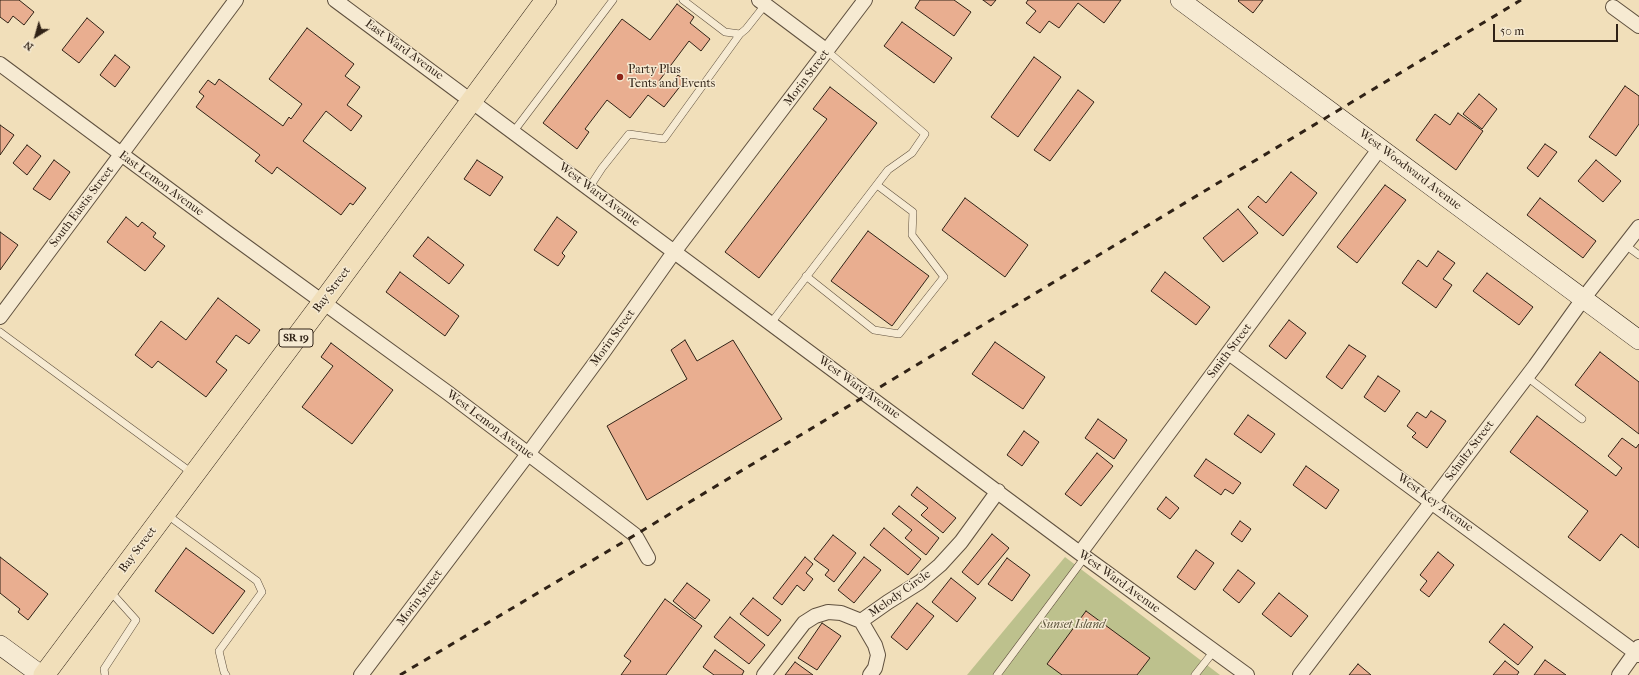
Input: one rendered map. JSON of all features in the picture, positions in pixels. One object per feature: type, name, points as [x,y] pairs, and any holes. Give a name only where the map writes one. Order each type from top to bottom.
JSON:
[{"type":"main road","name":"Bay Street","points":[[42,675],[323,302],[546,0]]},
{"type":"street","name":"South Eustis Street","points":[[0,317],[236,0]]},
{"type":"street","name":"East Ward Avenue","points":[[335,0],[472,101]]},
{"type":"street","name":"Morin Street","points":[[361,675],[528,454],[604,351],[674,252],[864,0]]},
{"type":"street","name":"West Woodward Avenue","points":[[1180,0],[1639,340]]},
{"type":"street","points":[[762,2],[827,51]]},
{"type":"street","points":[[1612,7],[1639,26]]},
{"type":"street","name":"East Lemon Avenue","points":[[0,64],[323,302]]},
{"type":"street","name":"West Ward Avenue","points":[[472,101],[1082,555],[1247,675]]},
{"type":"street","name":"Smith Street","points":[[1082,555],[1380,148]]},
{"type":"street","name":"Schultz Street","points":[[1300,675],[1526,377],[1583,299],[1639,227]]},
{"type":"street","name":"West Lemon Avenue","points":[[323,302],[442,388],[635,535],[648,558]]},
{"type":"street","name":"West Key Avenue","points":[[1229,353],[1638,652]]},
{"type":"street","name":"Melody Circle","points":[[861,621],[920,582],[940,565],[961,542],[998,491]]},
{"type":"street","name":"Melody Circle","points":[[764,675],[804,623],[815,616],[828,612],[841,613],[861,621],[875,645],[878,655],[875,668],[870,675]]},
{"type":"street","points":[[0,645],[42,675]]},
{"type":"street","points":[[1619,675],[1638,652]]},
{"type":"lane","points":[[514,131],[614,0]]},
{"type":"lane","points":[[682,0],[725,32],[740,34]]},
{"type":"lane","points":[[589,188],[602,168],[629,134],[664,139],[740,34],[746,29],[762,2]]},
{"type":"lane","points":[[771,323],[888,170],[912,153],[925,134],[827,51]]},
{"type":"lane","points":[[806,276],[874,330],[899,334],[944,277],[912,235],[913,212],[876,185]]},
{"type":"lane","points":[[1625,245],[1639,255]]},
{"type":"lane","points":[[0,332],[194,474]]},
{"type":"lane","points":[[1526,377],[1582,419]]},
{"type":"lane","points":[[165,513],[257,581],[262,592],[219,651],[226,675]]},
{"type":"lane","points":[[997,675],[1082,555]]},
{"type":"lane","points":[[105,675],[104,669],[136,620],[108,589]]},
{"type":"lane","points":[[1195,675],[1214,651]]},
{"type":"green space","name":"Sunset Island","points":[[1065,557],[1220,675],[967,675]]},
{"type":"building","points":[[0,0],[19,0],[34,12],[24,25],[13,16],[8,23],[0,17]]},
{"type":"building","points":[[920,0],[954,0],[971,12],[954,36],[915,8]]},
{"type":"building","points":[[983,0],[996,0],[991,6]]},
{"type":"building","points":[[1028,0],[1121,0],[1104,23],[1078,3],[1059,28],[1049,21],[1040,33],[1026,23],[1036,11],[1026,3]]},
{"type":"building","points":[[1263,0],[1253,13],[1238,1]]},
{"type":"building","name":"Party Plus Tents and Events","points":[[677,4],[694,17],[690,23],[710,39],[701,51],[689,41],[659,81],[668,88],[678,75],[685,80],[664,107],[648,95],[630,118],[607,100],[585,129],[589,132],[577,149],[543,123],[622,19],[650,40]]},
{"type":"building","points":[[87,18],[104,32],[79,63],[62,50]]},
{"type":"building","points":[[902,22],[952,58],[934,83],[884,46]]},
{"type":"building","points":[[307,28],[354,64],[345,76],[360,87],[347,105],[362,116],[351,131],[326,111],[303,141],[366,188],[353,205],[350,203],[341,215],[277,167],[272,174],[255,161],[260,155],[196,107],[204,96],[199,92],[208,80],[215,85],[219,79],[283,126],[289,117],[291,119],[302,104],[269,79]]},
{"type":"building","points":[[115,55],[130,67],[115,87],[100,75]]},
{"type":"building","points":[[1034,57],[1061,77],[1018,137],[991,117]]},
{"type":"building","points":[[1625,86],[1639,96],[1639,124],[1616,156],[1589,137]]},
{"type":"building","points":[[830,87],[877,123],[759,278],[725,252],[827,119],[813,109]]},
{"type":"building","points":[[1078,90],[1094,102],[1050,161],[1034,150]]},
{"type":"building","points":[[1479,94],[1497,109],[1482,129],[1463,114]]},
{"type":"building","points":[[1458,113],[1483,131],[1456,170],[1416,140],[1435,114],[1450,125]]},
{"type":"building","points":[[0,125],[14,135],[0,155]]},
{"type":"building","points":[[1545,144],[1557,152],[1538,177],[1527,168]]},
{"type":"building","points":[[27,145],[41,156],[27,175],[13,163]]},
{"type":"building","points":[[54,160],[70,172],[50,200],[33,189]]},
{"type":"building","points":[[477,160],[503,177],[490,196],[464,179]]},
{"type":"building","points":[[1596,160],[1621,181],[1603,202],[1578,181]]},
{"type":"building","points":[[1291,172],[1317,193],[1283,236],[1248,207],[1258,196],[1266,203]]},
{"type":"building","points":[[1385,185],[1406,200],[1357,263],[1337,247]]},
{"type":"building","points":[[965,198],[1028,245],[1005,277],[942,230]]},
{"type":"building","points":[[1540,198],[1596,241],[1583,258],[1527,215]]},
{"type":"building","points":[[1238,209],[1258,233],[1223,262],[1203,238]]},
{"type":"building","points":[[126,217],[138,227],[142,222],[156,233],[153,237],[165,246],[145,271],[107,242]]},
{"type":"building","points":[[557,217],[577,232],[562,253],[565,256],[558,266],[534,250]]},
{"type":"building","points":[[868,231],[929,276],[892,326],[831,281]]},
{"type":"building","points":[[0,232],[18,245],[0,270]]},
{"type":"building","points":[[428,237],[464,265],[449,284],[413,256]]},
{"type":"building","points":[[1438,251],[1455,263],[1443,279],[1452,285],[1436,308],[1402,283],[1418,260],[1427,267]]},
{"type":"building","points":[[400,272],[459,316],[445,336],[386,292]]},
{"type":"building","points":[[1165,272],[1210,307],[1196,325],[1151,291]]},
{"type":"building","points":[[1487,273],[1533,307],[1519,325],[1473,291]]},
{"type":"building","points":[[218,298],[260,330],[249,344],[236,335],[216,362],[227,370],[206,397],[158,361],[152,368],[135,355],[161,321],[186,340]]},
{"type":"building","points":[[1289,320],[1306,333],[1286,359],[1269,346]]},
{"type":"building","points":[[685,340],[697,361],[733,340],[782,419],[647,500],[607,426],[687,379],[671,350]]},
{"type":"building","points":[[995,342],[1045,377],[1023,409],[972,374]]},
{"type":"building","points":[[331,343],[393,390],[352,444],[302,407],[333,366],[321,357]]},
{"type":"building","points":[[1349,345],[1366,356],[1342,389],[1326,377]]},
{"type":"building","points":[[1600,352],[1639,382],[1639,434],[1575,385]]},
{"type":"building","points":[[1378,376],[1400,391],[1385,412],[1364,397]]},
{"type":"building","points":[[1431,411],[1446,421],[1427,448],[1412,437],[1416,433],[1407,426],[1417,412],[1426,418]]},
{"type":"building","points":[[1248,415],[1275,434],[1261,453],[1234,434]]},
{"type":"building","points":[[1537,416],[1616,476],[1622,468],[1608,456],[1622,438],[1636,448],[1639,444],[1639,548],[1621,534],[1600,561],[1568,537],[1588,511],[1510,452]]},
{"type":"building","points":[[1098,419],[1127,440],[1114,459],[1085,438]]},
{"type":"building","points":[[1024,431],[1039,442],[1022,466],[1007,455]]},
{"type":"building","points":[[1097,453],[1113,466],[1081,506],[1065,494]]},
{"type":"building","points":[[1206,459],[1241,483],[1233,494],[1225,489],[1221,495],[1194,476]]},
{"type":"building","points":[[1306,466],[1339,490],[1326,509],[1293,485]]},
{"type":"building","points":[[917,487],[956,518],[943,533],[921,515],[928,508],[911,495]]},
{"type":"building","points":[[1166,497],[1179,508],[1170,519],[1157,509]]},
{"type":"building","points":[[899,506],[939,538],[926,555],[905,538],[912,530],[892,514]]},
{"type":"building","points":[[1240,521],[1251,529],[1242,542],[1231,534]]},
{"type":"building","points":[[884,528],[921,559],[908,575],[870,545]]},
{"type":"building","points":[[992,534],[1009,548],[978,585],[962,572]]},
{"type":"building","points":[[833,535],[856,553],[834,582],[825,575],[829,570],[814,559]]},
{"type":"building","points":[[186,548],[245,591],[213,634],[155,591]]},
{"type":"building","points":[[1196,550],[1214,563],[1195,590],[1177,577]]},
{"type":"building","points":[[1438,552],[1454,565],[1429,597],[1420,590],[1427,581],[1420,575]]},
{"type":"building","points":[[0,557],[48,594],[28,620],[18,612],[20,609],[0,593]]},
{"type":"building","points":[[805,557],[813,564],[806,573],[813,579],[804,591],[797,585],[782,605],[773,598]]},
{"type":"building","points":[[864,557],[881,570],[854,603],[838,590]]},
{"type":"building","points":[[1007,558],[1030,575],[1012,601],[988,584]]},
{"type":"building","points":[[1238,570],[1255,583],[1239,603],[1223,590]]},
{"type":"building","points":[[951,578],[976,598],[957,622],[932,602]]},
{"type":"building","points":[[687,583],[710,600],[695,619],[673,601]]},
{"type":"building","points":[[1279,593],[1308,616],[1291,637],[1262,614]]},
{"type":"building","points":[[753,598],[781,620],[768,636],[740,614]]},
{"type":"building","points":[[665,599],[702,626],[666,675],[621,675],[631,661],[624,656]]},
{"type":"building","points":[[917,603],[934,616],[907,650],[891,637]]},
{"type":"building","points":[[1086,611],[1150,658],[1137,675],[1062,675],[1047,664]]},
{"type":"building","points":[[730,617],[765,645],[749,664],[714,637]]},
{"type":"building","points":[[822,623],[841,636],[817,670],[798,658]]},
{"type":"building","points":[[1504,624],[1533,647],[1518,665],[1489,642]]},
{"type":"building","points":[[715,650],[744,671],[742,675],[714,675],[703,667]]},
{"type":"building","points":[[1545,660],[1566,675],[1534,675]]},
{"type":"building","points":[[1505,661],[1519,672],[1517,675],[1493,675]]},
{"type":"building","points":[[795,662],[813,675],[785,675]]},
{"type":"building","points":[[1358,664],[1371,675],[1349,675]]},
{"type":"railway","points":[[400,675],[635,535],[1521,0]]},
{"type":"place","name":"Party Plus Tents and Events","points":[[620,77]]}]
